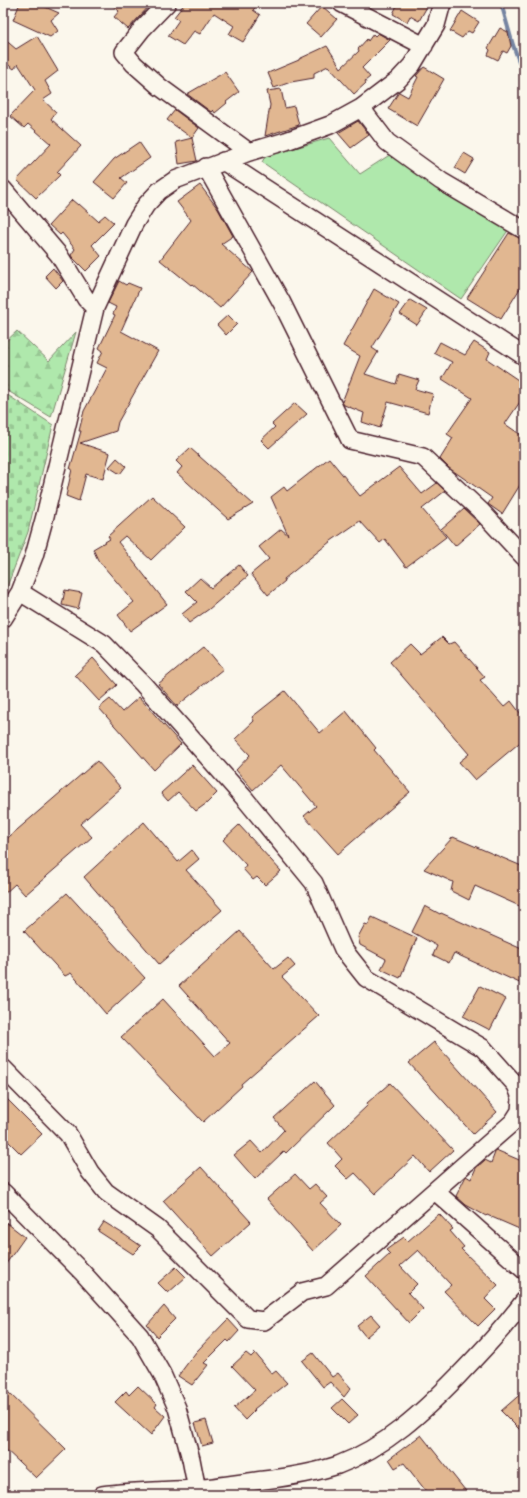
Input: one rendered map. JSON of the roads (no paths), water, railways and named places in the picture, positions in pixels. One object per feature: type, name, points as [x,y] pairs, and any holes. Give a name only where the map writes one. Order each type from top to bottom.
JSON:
[{"type":"street","points":[[167,3],[142,29],[124,52],[134,64],[160,87],[249,152]]},
{"type":"street","points":[[341,3],[424,46]]},
{"type":"street","points":[[3,619],[20,592],[34,556],[95,308],[134,224],[146,205],[159,191],[175,180],[206,167],[330,125],[361,108],[398,80],[412,65],[436,25],[442,3]]},
{"type":"street","points":[[361,108],[387,142],[441,181],[524,230]]},
{"type":"street","points":[[223,162],[524,356]]},
{"type":"street","points":[[206,167],[282,303],[350,440],[423,456],[482,512],[524,557]]},
{"type":"street","points":[[3,188],[59,255],[86,299],[95,308]]},
{"type":"street","points":[[3,1068],[68,1134],[90,1172],[106,1192],[158,1229],[248,1320],[264,1321],[302,1292],[326,1286],[513,1122],[520,1111],[521,1098],[516,1085],[484,1048],[366,978],[343,949],[314,883],[246,800],[139,679],[104,644],[20,592]]},
{"type":"street","points":[[435,1191],[524,1270]]},
{"type":"street","points":[[3,1192],[83,1273],[140,1336],[162,1374],[177,1408],[191,1459],[197,1492]]},
{"type":"street","points":[[102,1495],[124,1492],[197,1492],[310,1472],[337,1465],[362,1454],[404,1428],[426,1409],[472,1362],[524,1301]]},
{"type":"waterway","points":[[501,3],[513,45],[524,75]]}]
